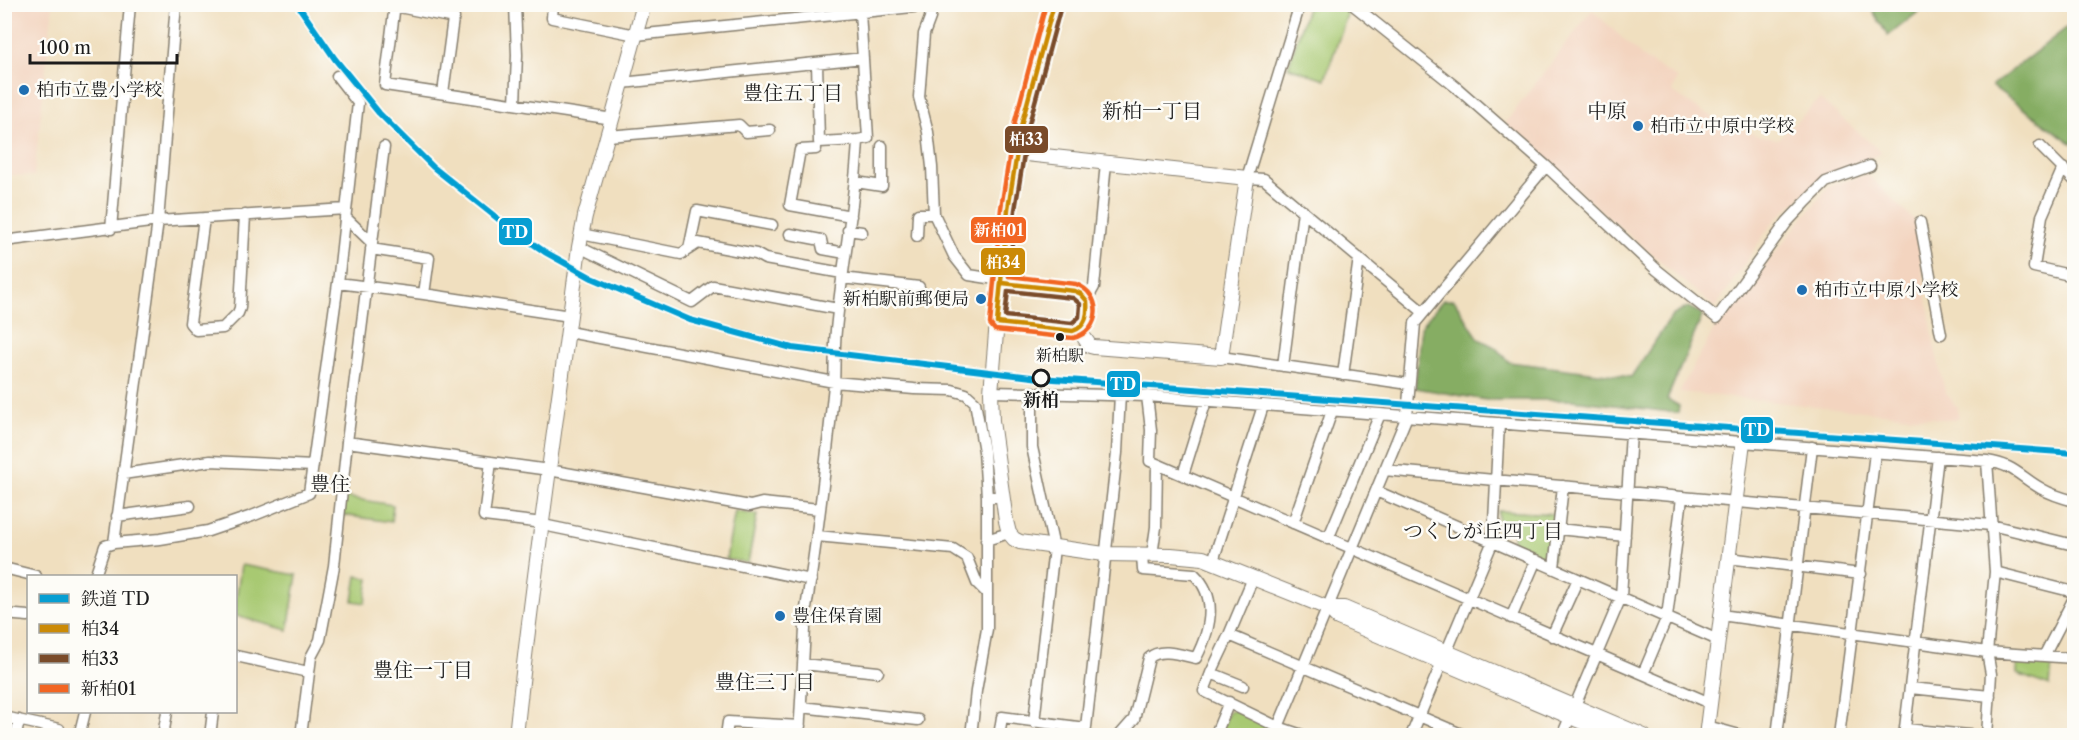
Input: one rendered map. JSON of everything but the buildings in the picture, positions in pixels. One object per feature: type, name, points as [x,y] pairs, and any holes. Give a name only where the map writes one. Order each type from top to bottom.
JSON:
[{"type":"street","points":[[111,229],[130,4]]},
{"type":"street","points":[[114,543],[158,221],[177,4]]},
{"type":"street","points":[[442,93],[455,4]]},
{"type":"street","points":[[514,104],[517,55],[515,4]]},
{"type":"street","points":[[553,4],[552,18],[636,35],[835,9],[860,12],[932,5],[924,34],[919,97],[928,132],[934,214],[954,256],[969,275],[995,279],[1002,283],[1075,291],[1085,298],[1088,305],[1085,322],[1079,330],[1073,332],[998,323]]},
{"type":"street","points":[[516,735],[531,601],[580,240],[644,4]]},
{"type":"street","points":[[1054,4],[1022,122],[1008,208],[991,392],[992,421],[1009,533],[1020,542],[1054,548],[1104,554],[1186,555],[1213,561],[1328,608],[1338,618],[1444,656],[1573,711],[1644,735]]},
{"type":"street","points":[[1221,357],[1247,178],[1300,4]]},
{"type":"street","points":[[1352,4],[1457,88],[1546,166],[1657,270],[1717,318],[1786,222],[1826,182],[1870,166]]},
{"type":"street","points":[[454,18],[395,5],[385,85],[613,119]]},
{"type":"street","points":[[817,63],[819,142],[868,138],[860,12]]},
{"type":"street","points":[[622,83],[863,58]]},
{"type":"street","points":[[95,575],[105,546],[208,531],[309,493],[338,283],[358,103],[337,76]]},
{"type":"street","points":[[608,135],[739,125],[746,132],[770,130]]},
{"type":"street","points":[[726,735],[728,722],[799,731],[804,621],[817,536],[834,382],[838,309],[856,183],[858,140]]},
{"type":"street","points":[[856,183],[882,186],[882,146]]},
{"type":"street","points":[[2040,146],[2074,180]]},
{"type":"street","points":[[301,735],[308,672],[311,657],[320,640],[334,566],[384,147]]},
{"type":"street","points":[[816,149],[800,150],[789,205],[850,216]]},
{"type":"street","points":[[1017,153],[1264,179],[1423,312]]},
{"type":"street","points":[[1085,298],[1094,287],[1106,163]]},
{"type":"street","points":[[1278,727],[1407,416],[1415,323],[1546,166]]},
{"type":"street","points":[[2063,168],[2042,216],[2034,267],[2074,276]]},
{"type":"street","points":[[689,249],[698,211],[772,225]]},
{"type":"street","points":[[1282,366],[1303,211]]},
{"type":"street","points":[[4,241],[111,229],[158,221],[245,215],[345,213]]},
{"type":"street","points":[[345,213],[371,246],[429,258],[424,294]]},
{"type":"street","points":[[916,236],[918,214],[934,214]]},
{"type":"street","points":[[204,218],[190,323],[196,330],[223,328],[238,313],[245,215]]},
{"type":"street","points":[[1920,222],[1941,334]]},
{"type":"street","points":[[848,230],[862,232]]},
{"type":"street","points":[[790,234],[821,240],[823,249],[845,253]]},
{"type":"street","points":[[580,240],[681,254],[698,243],[756,254],[765,259],[842,276],[919,287]]},
{"type":"street","points":[[580,240],[692,302],[713,286],[838,309]]},
{"type":"street","points":[[1343,375],[1359,258]]},
{"type":"street","points":[[338,283],[570,316]]},
{"type":"street","points":[[1079,330],[1090,346],[1094,347],[1221,357],[1409,384]]},
{"type":"street","points":[[568,332],[834,382],[952,390],[966,393],[975,402],[984,451],[987,497],[987,630],[971,735]]},
{"type":"street","points":[[991,392],[1120,394],[1986,461],[2009,466],[2040,488],[2074,501]]},
{"type":"street","points":[[1032,392],[1032,447],[1054,548],[1034,722]]},
{"type":"street","points":[[999,735],[1002,717],[1085,732],[1117,453],[1120,394]]},
{"type":"street","points":[[1147,396],[1151,430],[1150,461],[1710,704]]},
{"type":"street","points":[[1183,475],[1206,401]]},
{"type":"street","points":[[1213,561],[1263,406]]},
{"type":"street","points":[[1293,523],[1332,411]]},
{"type":"street","points":[[1328,539],[1380,414]]},
{"type":"street","points":[[1411,735],[1493,541],[1499,423]]},
{"type":"street","points":[[1562,735],[1621,597],[1631,433]]},
{"type":"street","points":[[347,442],[549,470],[750,506],[762,503],[819,509]]},
{"type":"street","points":[[1743,442],[1706,731],[1743,735]]},
{"type":"street","points":[[1777,735],[1812,447]]},
{"type":"street","points":[[1839,735],[1875,453]]},
{"type":"street","points":[[1938,457],[1904,732],[1979,735]]},
{"type":"street","points":[[123,474],[210,461],[313,466]]},
{"type":"street","points":[[1986,461],[1995,572],[1987,652],[1990,674],[1987,735]]},
{"type":"street","points":[[491,462],[484,516],[543,524],[811,580]]},
{"type":"street","points":[[1119,735],[1134,720],[1149,658],[1153,654],[1168,652],[1196,658],[1206,637],[1209,623],[1206,588],[1194,574],[1143,570],[1156,527],[1157,464]]},
{"type":"street","points":[[1384,470],[1991,525],[2074,545]]},
{"type":"street","points":[[1554,568],[1563,486]]},
{"type":"street","points":[[1376,491],[1718,640]]},
{"type":"street","points":[[987,497],[1003,497]]},
{"type":"street","points":[[1643,674],[1667,617],[1682,498]]},
{"type":"street","points":[[117,516],[190,506]]},
{"type":"street","points":[[1558,529],[1625,536]]},
{"type":"street","points":[[986,540],[1009,533]]},
{"type":"street","points":[[817,536],[953,549],[967,558],[977,583],[987,592]]},
{"type":"street","points":[[1728,558],[1861,574]]},
{"type":"street","points":[[1511,618],[1536,560]]},
{"type":"street","points":[[4,568],[32,575]]},
{"type":"street","points":[[1995,572],[2074,591]]},
{"type":"street","points":[[1253,578],[1204,691],[1278,727],[1305,735]]},
{"type":"street","points":[[1552,636],[1578,579]]},
{"type":"street","points":[[2044,656],[2074,598]]},
{"type":"street","points":[[4,615],[27,616]]},
{"type":"street","points":[[1721,615],[1987,652],[2074,658]]},
{"type":"street","points":[[1229,635],[1466,735]]},
{"type":"street","points":[[237,656],[308,672]]},
{"type":"street","points":[[803,664],[878,672]]},
{"type":"street","points":[[1211,673],[1243,686]]},
{"type":"street","points":[[1910,687],[1990,696]]},
{"type":"street","points":[[1215,735],[1229,702]]},
{"type":"street","points":[[801,707],[918,720]]},
{"type":"street","points":[[1573,711],[1615,735]]},
{"type":"street","points":[[79,735],[84,713]]},
{"type":"street","points":[[163,735],[166,713]]},
{"type":"street","points":[[210,735],[213,713]]},
{"type":"street","points":[[4,717],[59,729],[58,735]]},
{"type":"street","points":[[16,735],[19,720]]},
{"type":"shaded area","name":"柏市立豊小学校","points":[[5,4],[53,5],[34,176],[5,175]]},
{"type":"shaded area","name":"柏市立中原中学校","points":[[1592,10],[1646,60],[1677,78],[1672,92],[1703,112],[1758,136],[1778,139],[1820,99],[1882,153],[1821,179],[1772,223],[1715,308],[1600,210],[1505,123]]},
{"type":"shaded area","name":"柏市立中原小学校","points":[[1867,174],[1915,221],[1934,344],[1945,391],[1957,408],[1959,417],[1952,420],[1679,392],[1716,326],[1829,186]]},
{"type":"green space","points":[[1308,5],[1343,5],[1349,9],[1325,79],[1288,67]]},
{"type":"green space","points":[[1869,5],[1927,5],[1888,36]]},
{"type":"green space","points":[[2074,22],[2074,145],[1992,86]]},
{"type":"green space","points":[[1443,300],[1454,300],[1479,339],[1495,347],[1509,362],[1631,377],[1672,316],[1688,307],[1703,314],[1667,399],[1679,406],[1678,413],[1573,400],[1486,400],[1415,388],[1421,326]]},
{"type":"green space","points":[[344,497],[393,505],[391,522],[342,515]]},
{"type":"green space","points":[[735,511],[757,515],[748,563],[726,559]]},
{"type":"green space","points":[[1498,511],[1556,514],[1552,560],[1548,562],[1512,546],[1514,531],[1498,530]]},
{"type":"green space","points":[[241,565],[297,575],[288,630],[237,616],[237,593]]},
{"type":"green space","points":[[357,576],[369,579],[365,603],[353,601]]},
{"type":"green space","points":[[2017,661],[2052,663],[2050,686],[2017,674]]},
{"type":"green space","points":[[1235,710],[1281,733],[1280,736],[1219,736],[1229,711]]},
{"type":"rail line","name":"TD","points":[[297,4],[335,59],[379,113],[433,167],[507,226],[545,252],[592,278],[690,320],[792,348],[1040,378],[2074,453]]},
{"type":"transit line","name":"新柏01","points":[[1009,276],[1076,284],[1085,289],[1095,304],[1096,312],[1090,328],[1073,338],[995,330],[990,324],[1001,208],[1015,121],[1046,4]]},
{"type":"transit line","name":"柏34","points":[[1002,283],[1075,291],[1087,301],[1086,319],[1078,329],[1073,331],[997,323],[1008,209],[1022,122],[1054,4]]},
{"type":"transit line","name":"柏33","points":[[1009,276],[1015,210],[1029,124],[1061,6]]},
{"type":"transit line","name":"柏33","points":[[1008,291],[1073,298],[1080,304],[1079,317],[1072,323],[1005,316],[1008,291]]},
{"type":"place","name":"柏市立豊小学校","points":[[24,90]]},
{"type":"place","name":"柏市立中原中学校","points":[[1638,126]]},
{"type":"place","name":"柏市立中原小学校","points":[[1802,290]]},
{"type":"place","name":"新柏駅前郵便局","points":[[981,299]]},
{"type":"place","name":"新柏駅","points":[[1060,337]]},
{"type":"place","name":"新柏","points":[[1041,378]]},
{"type":"place","name":"豊住保育園","points":[[780,616]]},
{"type":"district","name":"豊住五丁目","points":[[793,93]]},
{"type":"district","name":"新柏一丁目","points":[[1152,111]]},
{"type":"district","name":"中原","points":[[1607,111]]},
{"type":"district","name":"豊住","points":[[330,484]]},
{"type":"district","name":"つくしが丘四丁目","points":[[1483,531]]},
{"type":"district","name":"豊住一丁目","points":[[423,670]]},
{"type":"district","name":"豊住三丁目","points":[[765,682]]}]
